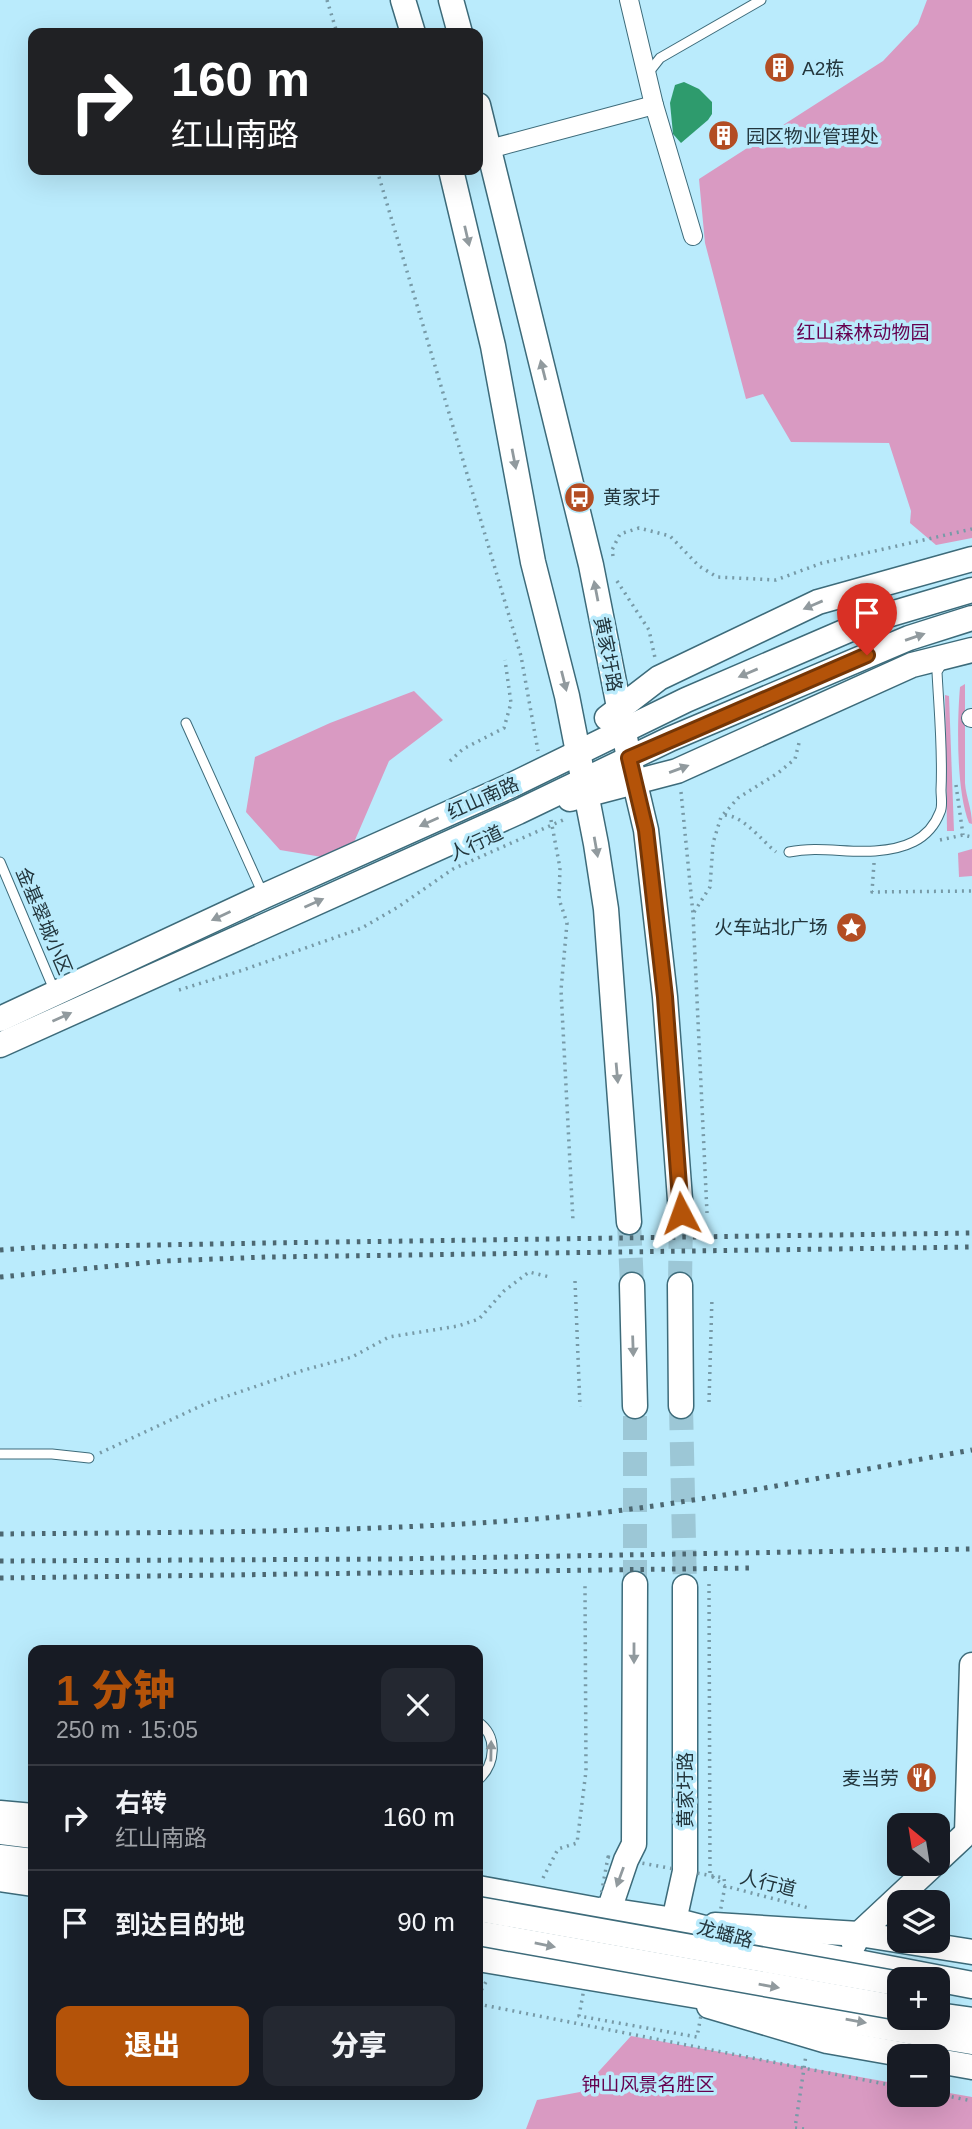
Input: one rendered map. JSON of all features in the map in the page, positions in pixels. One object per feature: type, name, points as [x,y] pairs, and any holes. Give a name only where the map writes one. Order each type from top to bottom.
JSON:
[{"type":"main road","points":[[403,0],[411,28]]},
{"type":"main road","points":[[451,0],[459,28]]},
{"type":"main road","name":"黄家圩路","points":[[483,151],[591,565],[646,830],[665,997],[681,1213]]},
{"type":"main road","points":[[452,175],[493,346],[533,562],[568,696],[606,909],[629,1222]]},
{"type":"main road","points":[[577,747],[621,719],[659,678],[818,602],[972,559]]},
{"type":"main road","points":[[621,719],[686,699],[874,619],[972,590]]},
{"type":"main road","name":"红山南路","points":[[0,1045],[518,812],[585,795],[826,671],[909,638],[972,618]]},
{"type":"main road","points":[[632,770],[677,771],[912,665],[972,650]]},
{"type":"main road","name":"红山南路","points":[[0,1019],[544,769],[577,747]]},
{"type":"main road","points":[[518,812],[550,814],[585,795]]},
{"type":"main road","points":[[632,1285],[635,1406]]},
{"type":"main road","points":[[680,1285],[681,1406]]},
{"type":"main road","points":[[590,1976],[608,1911],[634,1844],[635,1584]]},
{"type":"main road","name":"黄家圩路","points":[[644,1984],[674,1921],[685,1871],[697,1586]]},
{"type":"main road","points":[[950,1850],[970,1833],[972,1665]]},
{"type":"main road","points":[[0,1814],[28,1817]]},
{"type":"main road","points":[[0,1832],[28,1835]]},
{"type":"main road","points":[[0,1857],[28,1860]]},
{"type":"main road","points":[[814,2025],[859,1934],[921,1876]]},
{"type":"main road","points":[[0,1878],[28,1882]]},
{"type":"main road","name":"龙蟠路","points":[[483,1890],[598,1911],[674,1921],[774,1947],[972,1985]]},
{"type":"main road","name":"龙蟠路","points":[[483,1910],[887,1982]]},
{"type":"main road","points":[[674,1921],[859,1934],[972,1952]]},
{"type":"main road","points":[[483,1934],[887,2006]]},
{"type":"main road","points":[[487,1960],[644,1984],[814,2025],[972,2041]]},
{"type":"main road","points":[[950,1993],[972,1997]]},
{"type":"main road","points":[[950,2017],[972,2020]]},
{"type":"main road","points":[[814,2025],[827,2041],[887,2052]]},
{"type":"main road","points":[[950,2063],[972,2067]]},
{"type":"street","points":[[629,0],[654,104],[693,236]]},
{"type":"street","points":[[483,151],[654,104]]},
{"type":"lane","points":[[649,72],[660,58],[761,0]]},
{"type":"lane","points":[[789,852],[807,848],[874,851],[909,846],[920,838],[941,811],[937,672],[946,657]]},
{"type":"lane","points":[[186,723],[264,896]]},
{"type":"lane","name":"金基翠城小区","points":[[0,862],[56,994]]},
{"type":"lane","points":[[0,1454],[52,1454],[89,1458]]},
{"type":"lane","points":[[483,1726],[493,1750],[491,1763],[483,1776]]},
{"type":"path","points":[[327,0],[335,28]]},
{"type":"path","points":[[378,175],[521,656],[544,769]]},
{"type":"path","points":[[450,761],[463,749],[504,728],[511,703],[505,660]]},
{"type":"path","points":[[693,914],[710,887],[713,843],[721,817],[738,798],[778,774],[795,759],[802,734]]},
{"type":"path","name":"人行道","points":[[178,990],[362,928],[453,869],[585,795]]},
{"type":"path","points":[[550,814],[560,868],[559,899],[567,923],[561,990],[573,1221]]},
{"type":"path","points":[[725,815],[731,815],[754,831],[780,855],[789,852]]},
{"type":"path","points":[[920,838],[937,841],[964,835],[972,836]]},
{"type":"path","points":[[874,851],[872,892],[972,891]]},
{"type":"path","points":[[89,1458],[207,1403],[304,1370],[352,1357],[389,1337],[458,1326],[479,1319],[504,1291],[529,1272],[550,1277]]},
{"type":"path","points":[[575,1281],[580,1407]]},
{"type":"path","points":[[709,1402],[712,1297]]},
{"type":"path","points":[[531,1900],[558,1849],[577,1843],[586,1771],[585,1586]]},
{"type":"path","name":"人行道","points":[[697,1586],[710,1875],[725,1886],[817,1910]]},
{"type":"path","points":[[483,2005],[887,2084]]},
{"type":"path","points":[[804,2129],[795,2128],[814,2025]]},
{"type":"path","points":[[950,2096],[972,2101]]},
{"type":"green space","name":"红山森林动物园","points":[[927,0],[972,0],[972,538],[936,545],[910,523],[911,511],[889,443],[791,442],[763,394],[746,399],[705,243],[699,179],[883,61],[918,24]]},
{"type":"green space","points":[[965,684],[965,783],[972,824],[969,823],[965,809],[959,756],[960,687]]},
{"type":"green space","points":[[414,691],[443,720],[389,761],[346,861],[280,850],[246,812],[255,757],[330,723]]},
{"type":"green space","points":[[945,695],[949,696],[954,831],[947,831]]},
{"type":"green space","points":[[972,849],[972,876],[959,877],[958,853]]},
{"type":"green space","name":"钟山风景名胜区","points":[[631,2036],[887,2082],[887,2107],[950,2107],[950,2093],[972,2097],[972,2129],[526,2129],[537,2100],[580,2092]]},
{"type":"shaded area","points":[[684,82],[699,89],[712,102],[712,114],[681,143],[673,134],[670,103],[675,85]]},
{"type":"tunnel","points":[[680,1285],[681,1213]]},
{"type":"tunnel","points":[[629,1222],[632,1285]]},
{"type":"tunnel","points":[[635,1406],[635,1584]]},
{"type":"tunnel","points":[[681,1406],[685,1587]]},
{"type":"railway","points":[[0,1250],[267,1243],[972,1233]]},
{"type":"railway","points":[[0,1277],[164,1261],[267,1257],[972,1247]]},
{"type":"railway","points":[[0,1534],[357,1529],[570,1516],[721,1495],[972,1450]]},
{"type":"railway","points":[[0,1561],[389,1559],[972,1549]]},
{"type":"railway","points":[[0,1578],[752,1568]]},
{"type":"place","name":"A2栋","points":[[779,68]]},
{"type":"place","name":"园区物业管理处","points":[[723,136]]},
{"type":"place","name":"黄家圩","points":[[580,497]]},
{"type":"place","name":"火车站北广场","points":[[851,927]]},
{"type":"place","name":"麦当劳","points":[[922,1778]]},
{"type":"route","points":[[681,1213],[665,997],[646,830],[629,758],[867,655]]}]
